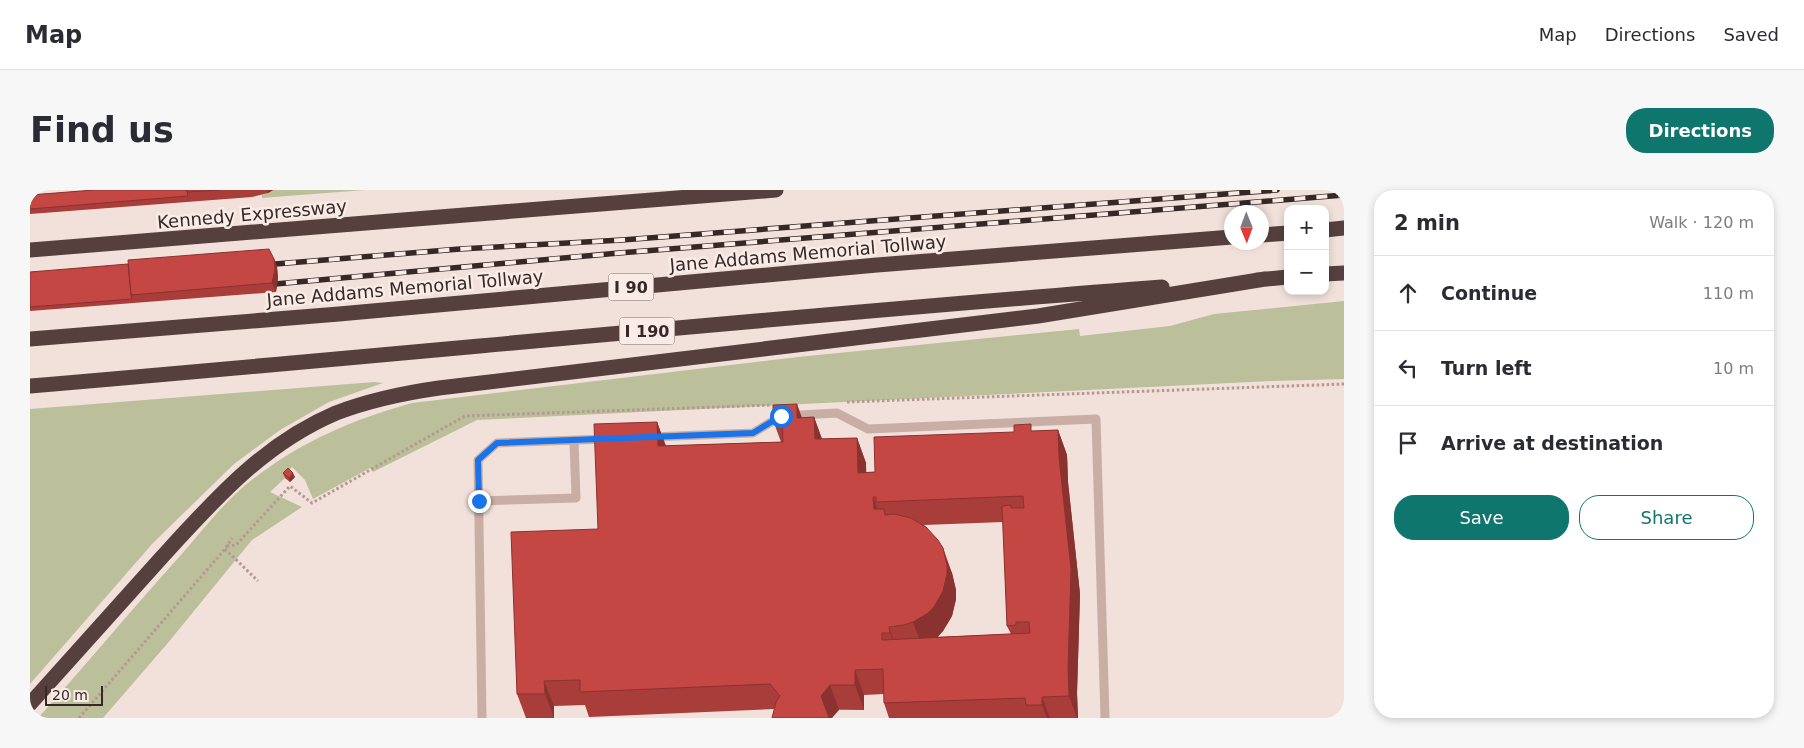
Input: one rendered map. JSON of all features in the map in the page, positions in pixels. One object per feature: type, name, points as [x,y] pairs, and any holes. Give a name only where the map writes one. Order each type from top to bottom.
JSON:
[{"type":"highway","name":"Kennedy Expressway","points":[[30,250],[776,190]]},
{"type":"highway","points":[[1329,230],[1344,228]]},
{"type":"highway","points":[[1269,234],[1284,233]]},
{"type":"highway","name":"Jane Addams Memorial Tollway","points":[[30,339],[339,314],[868,266],[1224,238]]},
{"type":"highway","points":[[1329,274],[1344,273]]},
{"type":"highway","name":"I 190","points":[[30,386],[914,306],[1284,277]]},
{"type":"highway","points":[[30,704],[220,494],[257,461],[298,434],[334,414],[366,402],[399,394],[439,388],[1038,316],[1265,279]]},
{"type":"lane","points":[[644,437],[753,433],[781,416],[838,413],[868,430],[1096,419],[1105,718]]},
{"type":"lane","points":[[482,718],[478,460],[497,443],[614,438]]},
{"type":"lane","points":[[479,501],[576,498],[574,440]]},
{"type":"path","points":[[290,486],[293,481]]},
{"type":"path","points":[[79,718],[232,538]]},
{"type":"path","points":[[224,549],[258,581]]},
{"type":"green space","points":[[273,190],[365,190],[262,198],[262,195]]},
{"type":"green space","points":[[1344,301],[1344,379],[477,420],[373,472],[370,468],[313,499],[305,480],[292,467],[284,476],[285,478],[270,492],[302,507],[252,540],[167,644],[103,718],[38,718],[215,516],[243,487],[290,453],[328,433],[390,410],[412,403],[798,357],[1079,329],[1080,336],[1170,326],[1214,314]]},
{"type":"green space","points":[[374,382],[383,383],[329,402],[280,430],[234,464],[153,543],[30,684],[30,409]]},
{"type":"building","points":[[94,190],[187,190],[188,196],[30,209],[30,195]]},
{"type":"building","points":[[187,190],[220,190],[187,192]]},
{"type":"building","points":[[269,249],[274,259],[275,269],[272,283],[131,295],[128,260]]},
{"type":"building","points":[[128,264],[132,299],[30,307],[30,272]]},
{"type":"building","points":[[797,404],[797,418],[814,417],[815,439],[857,438],[858,473],[875,472],[874,437],[1014,432],[1014,425],[1031,424],[1031,431],[1058,430],[1059,457],[1071,569],[1069,696],[1042,697],[1042,705],[1026,705],[1025,698],[884,703],[883,669],[855,670],[855,685],[830,685],[821,696],[829,718],[772,718],[776,702],[780,696],[770,684],[580,692],[580,680],[544,681],[545,694],[517,694],[511,532],[598,529],[594,424],[657,422],[658,446],[783,442],[782,420],[773,420],[773,405]],"holes":[[[1023,496],[1024,508],[1011,508],[1011,505],[1002,506],[1007,626],[1016,625],[1016,622],[1029,622],[1030,633],[882,640],[882,633],[890,633],[889,627],[913,622],[934,607],[943,591],[947,565],[943,548],[926,527],[911,518],[894,514],[885,515],[884,509],[874,509],[873,497],[876,497],[876,502]]]},
{"type":"building","points":[[288,468],[293,473],[289,478],[283,473]]},
{"type":"railway","points":[[263,265],[460,249],[622,240],[1277,190]]},
{"type":"railway","points":[[264,285],[619,253],[1344,195]]},
{"type":"route","points":[[479,501],[478,460],[497,443],[753,433],[781,416]]}]
